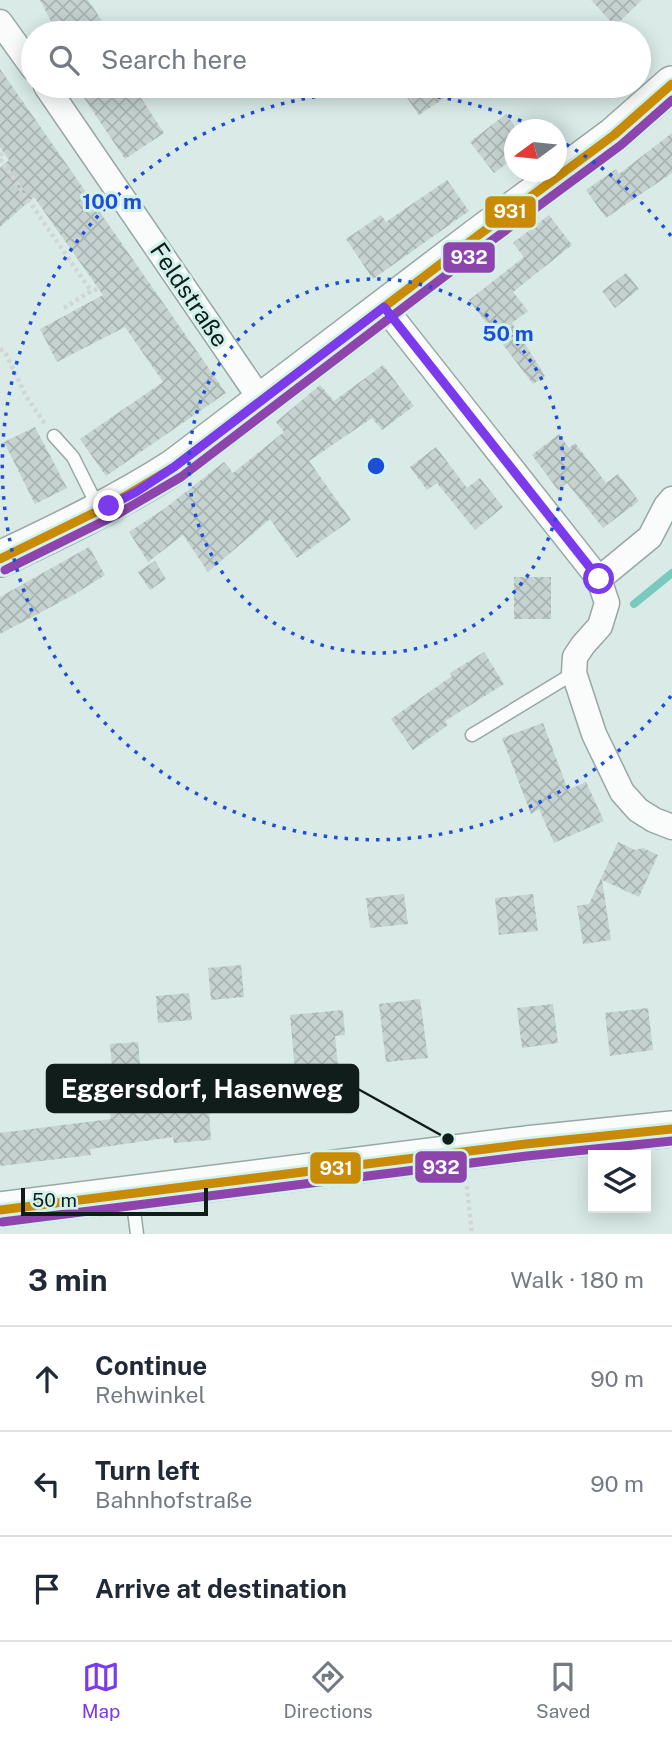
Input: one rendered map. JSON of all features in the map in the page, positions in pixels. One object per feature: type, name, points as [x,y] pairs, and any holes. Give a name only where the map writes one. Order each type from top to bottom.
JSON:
[{"type":"main road","points":[[0,559],[136,492],[174,467],[614,135],[672,84]]},
{"type":"main road","points":[[0,1210],[463,1152],[672,1129]]},
{"type":"street","points":[[0,22],[21,51]]},
{"type":"street","name":"Feldstraße","points":[[54,98],[261,400]]},
{"type":"street","points":[[384,307],[599,579],[607,603],[600,626],[575,657],[574,673],[594,734],[622,792],[638,810],[654,821],[672,827]]},
{"type":"street","points":[[599,579],[650,537],[672,499]]},
{"type":"lane","points":[[54,436],[73,457],[100,511]]},
{"type":"lane","points":[[472,735],[574,673]]},
{"type":"lane","points":[[131,1194],[137,1234]]},
{"type":"path","points":[[1,156],[91,291]]},
{"type":"path","points":[[64,308],[99,289]]},
{"type":"path","points":[[0,349],[5,352],[26,396],[54,436]]},
{"type":"path","points":[[463,1152],[472,1234]]},
{"type":"building","points":[[40,0],[88,0],[102,21],[51,21]]},
{"type":"building","points":[[591,0],[642,0],[620,21],[610,21]]},
{"type":"building","points":[[0,69],[226,393],[106,476],[80,439],[163,382],[125,327],[57,362],[40,329],[103,295],[34,197],[0,227],[0,168],[9,160],[0,147]]},
{"type":"building","points":[[84,98],[141,98],[164,133],[125,159]]},
{"type":"building","points":[[407,98],[445,98],[419,115]]},
{"type":"building","points":[[506,114],[510,119],[504,119],[504,166],[494,173],[470,142]]},
{"type":"building","points":[[672,133],[672,173],[606,218],[586,190],[616,169],[619,174]]},
{"type":"building","points":[[447,180],[469,211],[373,279],[346,239],[381,215],[386,222]]},
{"type":"building","points":[[549,215],[572,245],[513,292],[528,311],[512,323],[545,376],[533,384],[469,300],[524,257],[513,243]]},
{"type":"building","points":[[626,273],[639,289],[615,308],[602,291]]},
{"type":"building","points":[[383,365],[414,406],[382,430],[372,418],[309,461],[351,520],[297,558],[270,519],[208,572],[183,535],[148,562],[129,532],[164,509],[224,462],[233,473],[284,432],[276,422],[320,385],[334,401]]},
{"type":"building","points":[[35,427],[67,488],[35,504],[4,442]]},
{"type":"building","points":[[559,434],[569,448],[575,443],[606,483],[618,474],[639,501],[603,528],[567,483],[558,490],[532,455]]},
{"type":"building","points":[[436,447],[467,488],[480,478],[503,507],[475,530],[437,483],[427,490],[410,467]]},
{"type":"building","points":[[89,547],[105,575],[0,634],[0,597]]},
{"type":"building","points":[[155,561],[166,579],[150,590],[138,572]]},
{"type":"building","points":[[514,577],[551,577],[551,619],[514,619]]},
{"type":"building","points":[[484,652],[504,684],[445,721],[448,725],[413,750],[391,719],[452,676],[450,673]]},
{"type":"building","points":[[543,723],[568,790],[586,782],[604,821],[554,843],[539,809],[531,814],[502,738]]},
{"type":"building","points":[[618,842],[635,850],[643,848],[658,855],[639,897],[602,880],[611,940],[583,944],[577,906],[589,904]]},
{"type":"building","points":[[404,894],[408,924],[370,928],[366,898]]},
{"type":"building","points":[[533,894],[538,931],[499,935],[495,898]]},
{"type":"building","points":[[241,965],[244,997],[211,1000],[208,968]]},
{"type":"building","points":[[189,993],[192,1020],[158,1023],[156,996]]},
{"type":"building","points":[[420,999],[428,1058],[386,1062],[379,1004]]},
{"type":"building","points":[[553,1004],[558,1043],[522,1048],[517,1008]]},
{"type":"building","points":[[648,1008],[653,1050],[610,1056],[605,1013]]},
{"type":"building","points":[[343,1010],[345,1035],[335,1036],[338,1066],[295,1071],[290,1015]]},
{"type":"building","points":[[138,1042],[140,1064],[112,1067],[110,1044]]},
{"type":"building","points":[[208,1097],[211,1140],[174,1143],[173,1137],[90,1149],[91,1155],[0,1166],[0,1133],[111,1119],[110,1112],[171,1104],[171,1099]]},
{"type":"waterway","points":[[634,604],[672,573]]},
{"type":"transit line","name":"931","points":[[0,559],[110,505],[174,467],[614,135],[672,84]]},
{"type":"transit line","name":"932","points":[[5,570],[116,515],[181,477],[621,145],[672,100]]},
{"type":"transit line","name":"931","points":[[0,1210],[526,1144],[672,1129]]},
{"type":"transit line","name":"932","points":[[2,1222],[527,1156],[672,1141]]},
{"type":"place","name":"Eggersdorf, Hasenweg","points":[[448,1139]]},
{"type":"route","points":[[109,506],[174,467],[384,307],[599,579]]}]
